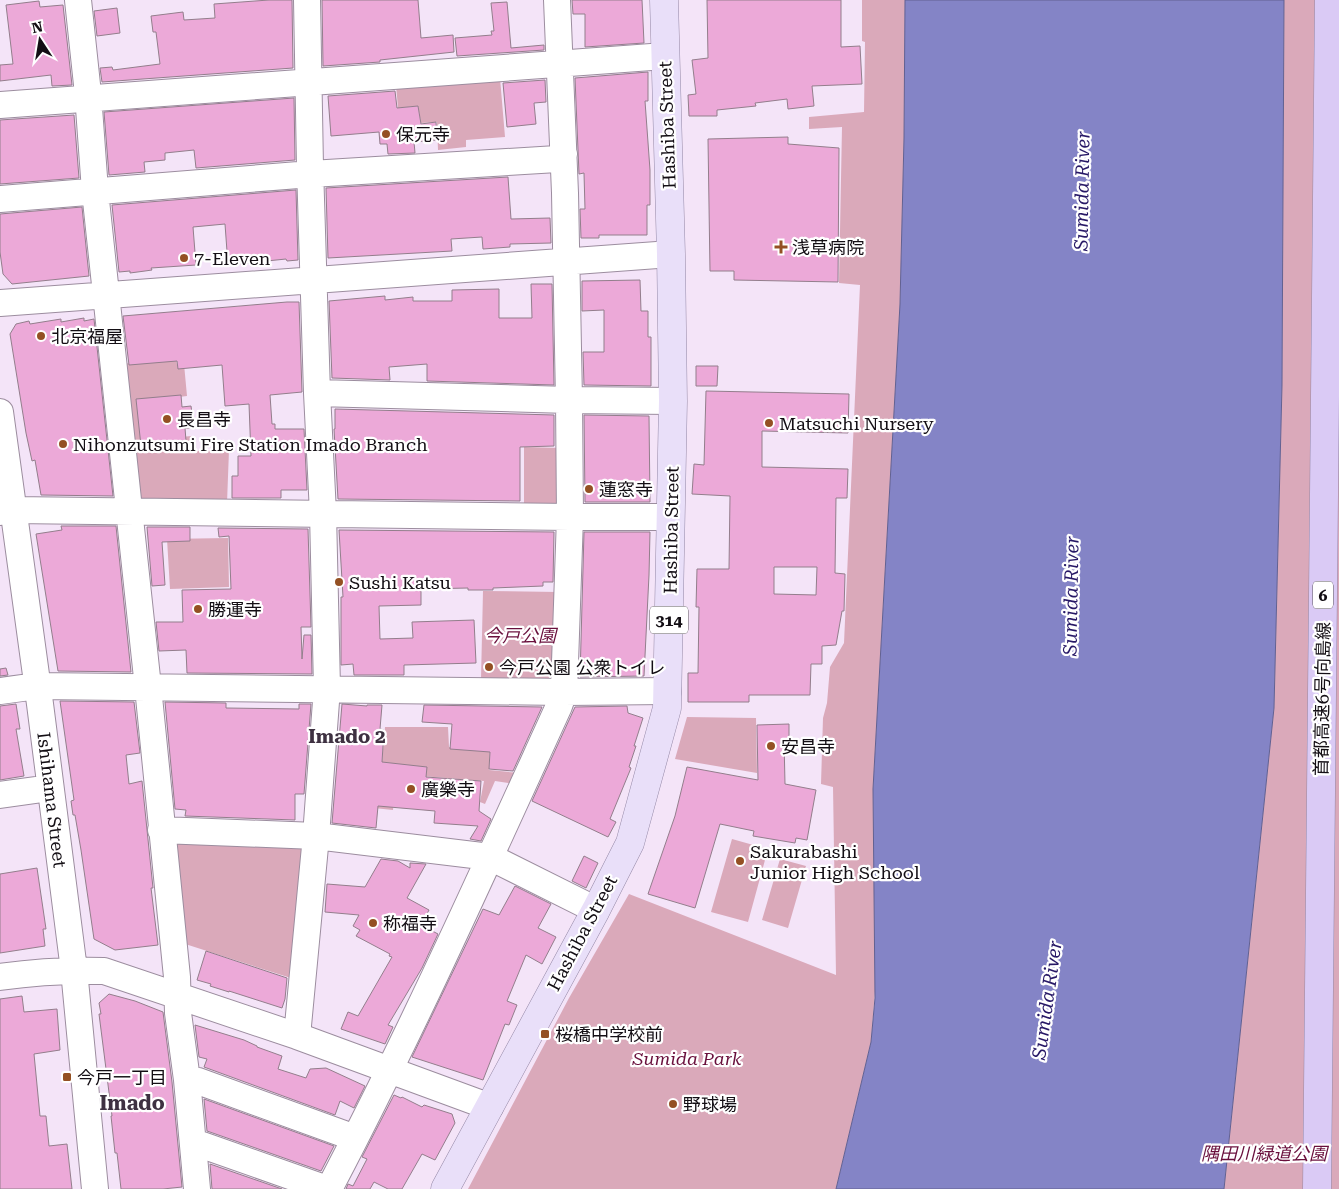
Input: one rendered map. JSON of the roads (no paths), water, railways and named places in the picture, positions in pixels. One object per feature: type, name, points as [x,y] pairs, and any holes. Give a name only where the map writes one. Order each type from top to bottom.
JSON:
[{"type":"highway","name":"首都高速6号向島線","points":[[1316,1189],[1328,4]]},
{"type":"highway","points":[[1303,1189],[1306,741],[1317,424],[1326,327]]},
{"type":"main road","name":"Hashiba Street","points":[[445,1189],[596,910],[630,842],[664,724],[668,691],[673,401],[664,0]]},
{"type":"street","points":[[78,0],[89,99],[106,296],[148,687],[197,1189]]},
{"type":"street","points":[[297,1036],[316,836],[327,688],[307,0]]},
{"type":"street","points":[[194,1143],[202,1144],[328,1189],[390,1069],[490,857],[564,692],[570,517],[569,400],[564,154],[557,0]]},
{"type":"street","points":[[0,105],[665,56]]},
{"type":"street","points":[[0,199],[311,174],[557,159],[564,154]]},
{"type":"street","points":[[0,303],[671,254]]},
{"type":"street","points":[[317,394],[673,401]]},
{"type":"street","name":"Ishihama Street","points":[[0,412],[6,511],[37,686],[74,970],[95,1189]]},
{"type":"street","points":[[6,511],[671,517]]},
{"type":"street","points":[[0,691],[37,686],[564,692],[668,691]]},
{"type":"street","points":[[0,795],[50,788]]},
{"type":"street","points":[[161,830],[316,836],[490,857],[596,910]]},
{"type":"street","points":[[0,977],[39,972],[104,971],[297,1036],[490,1107]]},
{"type":"street","points":[[187,1080],[198,1081],[355,1138]]},
{"type":"water","name":"Sumida River","points":[[905,0],[1284,0],[1282,385],[1274,708],[1224,1189],[836,1189],[871,1042],[875,998],[873,789],[900,304]]},
{"type":"place","name":"保元寺","points":[[386,134]]},
{"type":"place","name":"浅草病院","points":[[781,247]]},
{"type":"place","name":"7-Eleven","points":[[184,258]]},
{"type":"place","name":"北京福屋","points":[[41,336]]},
{"type":"place","name":"長昌寺","points":[[167,419]]},
{"type":"place","name":"Matsuchi Nursery","points":[[769,423]]},
{"type":"place","name":"Nihonzutsumi Fire Station Imado Branch","points":[[63,444]]},
{"type":"place","name":"蓮窓寺","points":[[589,489]]},
{"type":"place","name":"Sushi Katsu","points":[[339,582]]},
{"type":"place","name":"勝運寺","points":[[198,609]]},
{"type":"place","name":"今戸公園 公衆トイレ","points":[[489,667]]},
{"type":"place","name":"安昌寺","points":[[771,746]]},
{"type":"place","name":"廣樂寺","points":[[411,789]]},
{"type":"place","name":"Sakurabashi Junior High School","points":[[740,861]]},
{"type":"place","name":"称福寺","points":[[373,923]]},
{"type":"place","name":"桜橋中学校前","points":[[545,1034]]},
{"type":"place","name":"今戸一丁目","points":[[67,1077]]},
{"type":"place","name":"野球場","points":[[673,1104]]},
{"type":"district","name":"Imado 2","points":[[347,736]]},
{"type":"district","name":"Imado","points":[[132,1103]]},
{"type":"park label","name":"今戸公園","points":[[520,635]]},
{"type":"park label","name":"Sumida Park","points":[[687,1058]]},
{"type":"park label","name":"隅田川緑道公園","points":[[1264,1153]]}]
